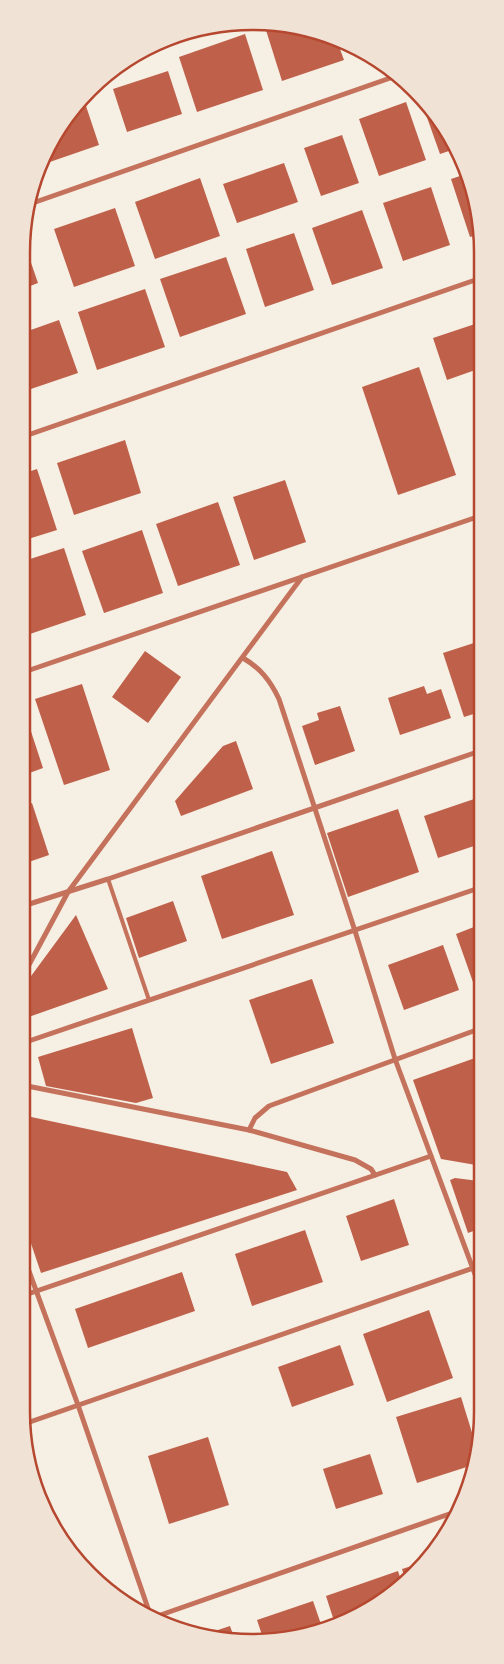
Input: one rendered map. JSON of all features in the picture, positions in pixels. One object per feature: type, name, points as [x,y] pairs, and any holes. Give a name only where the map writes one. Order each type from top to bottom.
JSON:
[{"type":"street","points":[[36,201],[390,78]]},
{"type":"street","points":[[30,434],[474,280]]},
{"type":"street","points":[[30,670],[474,518]]},
{"type":"street","points":[[30,963],[68,892],[302,577]]},
{"type":"street","points":[[242,658],[263,674],[272,685],[279,699],[395,1059],[474,1273]]},
{"type":"street","points":[[30,904],[108,879],[474,753]]},
{"type":"street","points":[[30,1041],[474,890]]},
{"type":"street","points":[[249,1130],[255,1118],[269,1106],[474,1031]]},
{"type":"street","points":[[30,1087],[249,1130],[355,1160],[371,1169],[375,1175]]},
{"type":"street","points":[[30,1293],[431,1156]]},
{"type":"street","points":[[30,1422],[472,1268]]},
{"type":"street","points":[[30,1274],[78,1405],[147,1607]]},
{"type":"street","points":[[163,1615],[449,1515]]},
{"type":"lane","points":[[108,879],[149,1000]]},
{"type":"building","points":[[266,30],[295,34],[340,48],[344,60],[282,81]]},
{"type":"building","points":[[245,34],[263,90],[197,112],[179,57]]},
{"type":"building","points":[[168,71],[182,114],[127,132],[113,89]]},
{"type":"building","points":[[406,102],[426,160],[379,176],[359,119]]},
{"type":"building","points":[[86,105],[99,145],[49,162],[67,129]]},
{"type":"building","points":[[426,114],[449,151],[440,154]]},
{"type":"building","points":[[342,135],[359,183],[321,196],[304,148]]},
{"type":"building","points":[[284,163],[298,202],[237,223],[223,184]]},
{"type":"building","points":[[460,176],[470,209],[474,236],[470,237],[451,179]]},
{"type":"building","points":[[200,178],[220,236],[155,259],[135,202]]},
{"type":"building","points":[[431,187],[450,245],[403,261],[383,203]]},
{"type":"building","points":[[115,208],[135,266],[74,287],[54,229]]},
{"type":"building","points":[[362,210],[383,268],[332,285],[312,228]]},
{"type":"building","points":[[294,233],[314,290],[265,307],[246,249]]},
{"type":"building","points":[[226,257],[246,314],[180,337],[160,279]]},
{"type":"building","points":[[30,260],[38,283],[30,286]]},
{"type":"building","points":[[145,289],[165,347],[97,370],[78,312]]},
{"type":"building","points":[[59,320],[78,373],[30,389],[30,330]]},
{"type":"building","points":[[474,324],[474,370],[447,380],[433,338]]},
{"type":"building","points":[[419,367],[456,475],[398,495],[362,387]]},
{"type":"building","points":[[125,440],[141,493],[74,515],[57,463]]},
{"type":"building","points":[[37,469],[57,530],[30,538],[30,471]]},
{"type":"building","points":[[285,480],[306,542],[254,560],[233,497]]},
{"type":"building","points":[[218,502],[240,565],[178,586],[156,524]]},
{"type":"building","points":[[142,530],[163,593],[104,613],[82,551]]},
{"type":"building","points":[[64,548],[86,615],[30,634],[30,559]]},
{"type":"building","points":[[474,643],[474,714],[464,717],[443,653]]},
{"type":"building","points":[[145,651],[181,677],[148,723],[112,697]]},
{"type":"building","points":[[82,684],[110,770],[64,785],[35,699]]},
{"type":"building","points":[[424,686],[427,694],[441,689],[451,718],[400,735],[388,698]]},
{"type":"building","points":[[340,706],[355,751],[315,765],[302,726],[319,720],[317,713]]},
{"type":"building","points":[[30,728],[43,768],[30,773]]},
{"type":"building","points":[[236,741],[253,789],[181,816],[175,801],[223,746]]},
{"type":"building","points":[[474,799],[474,846],[438,858],[424,816]]},
{"type":"building","points":[[32,803],[49,855],[30,862],[30,804]]},
{"type":"building","points":[[398,809],[419,872],[348,897],[327,833]]},
{"type":"building","points":[[272,851],[294,915],[222,939],[201,876]]},
{"type":"building","points":[[173,901],[187,941],[139,958],[126,918]]},
{"type":"building","points":[[76,915],[108,989],[30,1017],[30,977]]},
{"type":"building","points":[[474,927],[474,985],[456,934]]},
{"type":"building","points":[[443,945],[459,990],[404,1010],[388,965]]},
{"type":"building","points":[[312,979],[334,1043],[271,1064],[249,1000]]},
{"type":"building","points":[[132,1028],[153,1098],[136,1103],[46,1086],[38,1057]]},
{"type":"building","points":[[474,1058],[474,1165],[441,1159],[413,1080]]},
{"type":"building","points":[[30,1117],[287,1172],[297,1190],[41,1273],[30,1241]]},
{"type":"building","points":[[455,1178],[474,1180],[474,1231],[468,1233],[450,1180]]},
{"type":"building","points":[[394,1199],[409,1245],[361,1261],[346,1216]]},
{"type":"building","points":[[305,1230],[323,1282],[252,1306],[235,1254]]},
{"type":"building","points":[[182,1272],[195,1311],[88,1348],[75,1309]]},
{"type":"building","points":[[429,1310],[453,1378],[387,1402],[363,1334]]},
{"type":"building","points":[[340,1345],[354,1385],[292,1407],[278,1367]]},
{"type":"building","points":[[461,1397],[473,1435],[467,1467],[417,1483],[396,1417]]},
{"type":"building","points":[[208,1437],[229,1505],[169,1524],[148,1456]]},
{"type":"building","points":[[370,1454],[383,1494],[336,1509],[323,1469]]},
{"type":"building","points":[[412,1566],[404,1574],[402,1569]]},
{"type":"building","points":[[398,1571],[400,1577],[375,1597],[333,1618],[326,1596]]},
{"type":"building","points":[[313,1601],[320,1623],[295,1630],[262,1634],[257,1620]]},
{"type":"building","points":[[230,1626],[233,1633],[223,1632],[215,1631]]}]
